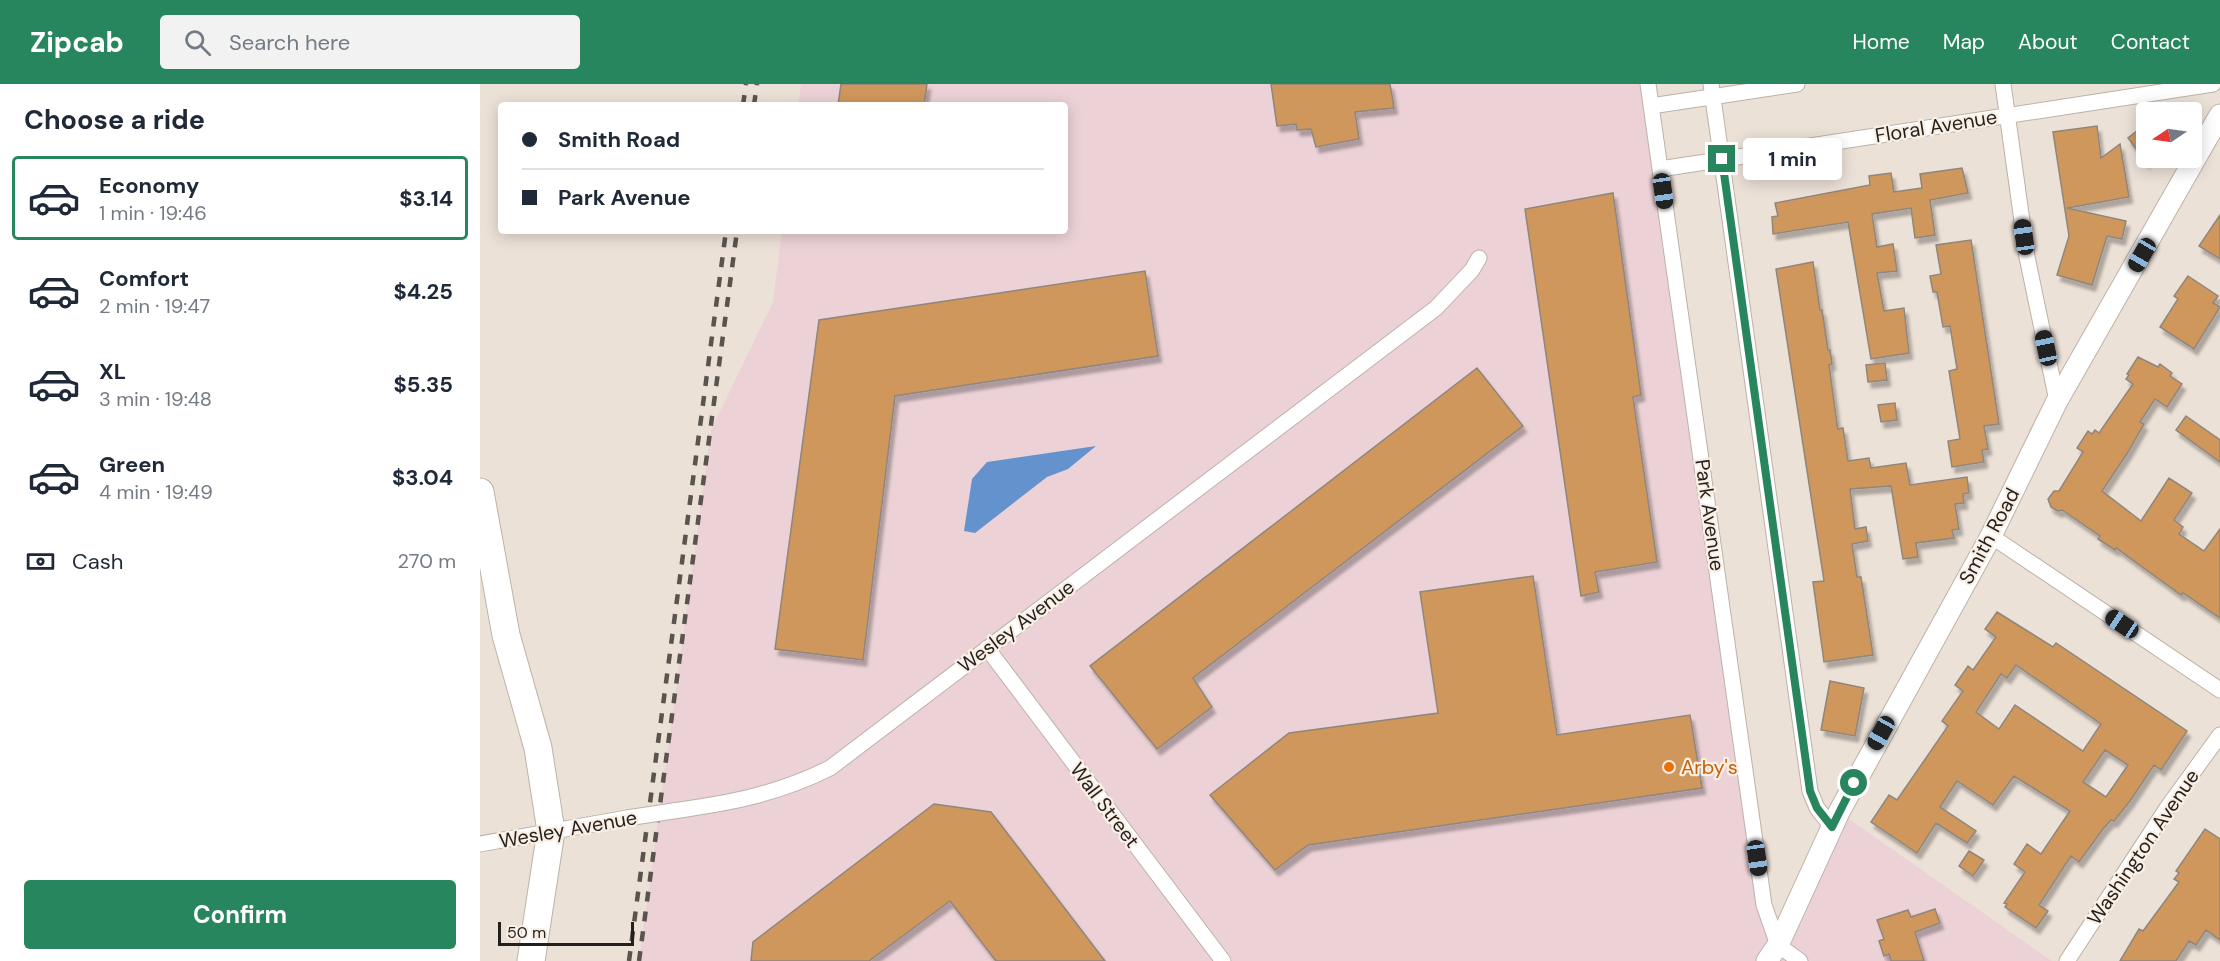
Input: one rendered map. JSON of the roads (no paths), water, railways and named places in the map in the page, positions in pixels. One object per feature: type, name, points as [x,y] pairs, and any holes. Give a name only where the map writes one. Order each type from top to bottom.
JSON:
[{"type":"highway","points":[[480,492],[506,635],[537,748],[551,831],[531,961]]},
{"type":"main road","name":"Smith Road","points":[[1772,953],[1832,827],[1903,692],[1991,536],[2057,401],[2220,115]]},
{"type":"street","name":"Park Avenue","points":[[1648,84],[1772,953]]},
{"type":"street","points":[[1651,106],[1712,90],[1797,84]]},
{"type":"street","points":[[2003,84],[2027,257],[2057,401]]},
{"type":"street","name":"Floral Avenue","points":[[1660,169],[2214,84],[2220,87]]},
{"type":"street","points":[[1712,90],[1810,791],[1817,808],[1832,827]]},
{"type":"street","name":"Wesley Avenue","points":[[480,844],[762,796],[830,768],[1436,308],[1472,270],[1479,258]]},
{"type":"street","points":[[1991,536],[2220,690]]},
{"type":"street","name":"Wall Street","points":[[987,648],[1223,961]]},
{"type":"street","name":"Washington Avenue","points":[[2067,961],[2167,808],[2220,735]]},
{"type":"street","points":[[1772,953],[1800,961]]},
{"type":"water","points":[[1096,446],[1068,469],[1047,477],[975,533],[964,531],[972,479],[987,462]]},
{"type":"railway","points":[[743,102],[746,84]]},
{"type":"railway","points":[[754,102],[757,84]]},
{"type":"railway","points":[[629,961],[726,234]]},
{"type":"railway","points":[[639,961],[737,234]]},
{"type":"place","name":"Arby's","points":[[1669,767]]}]
